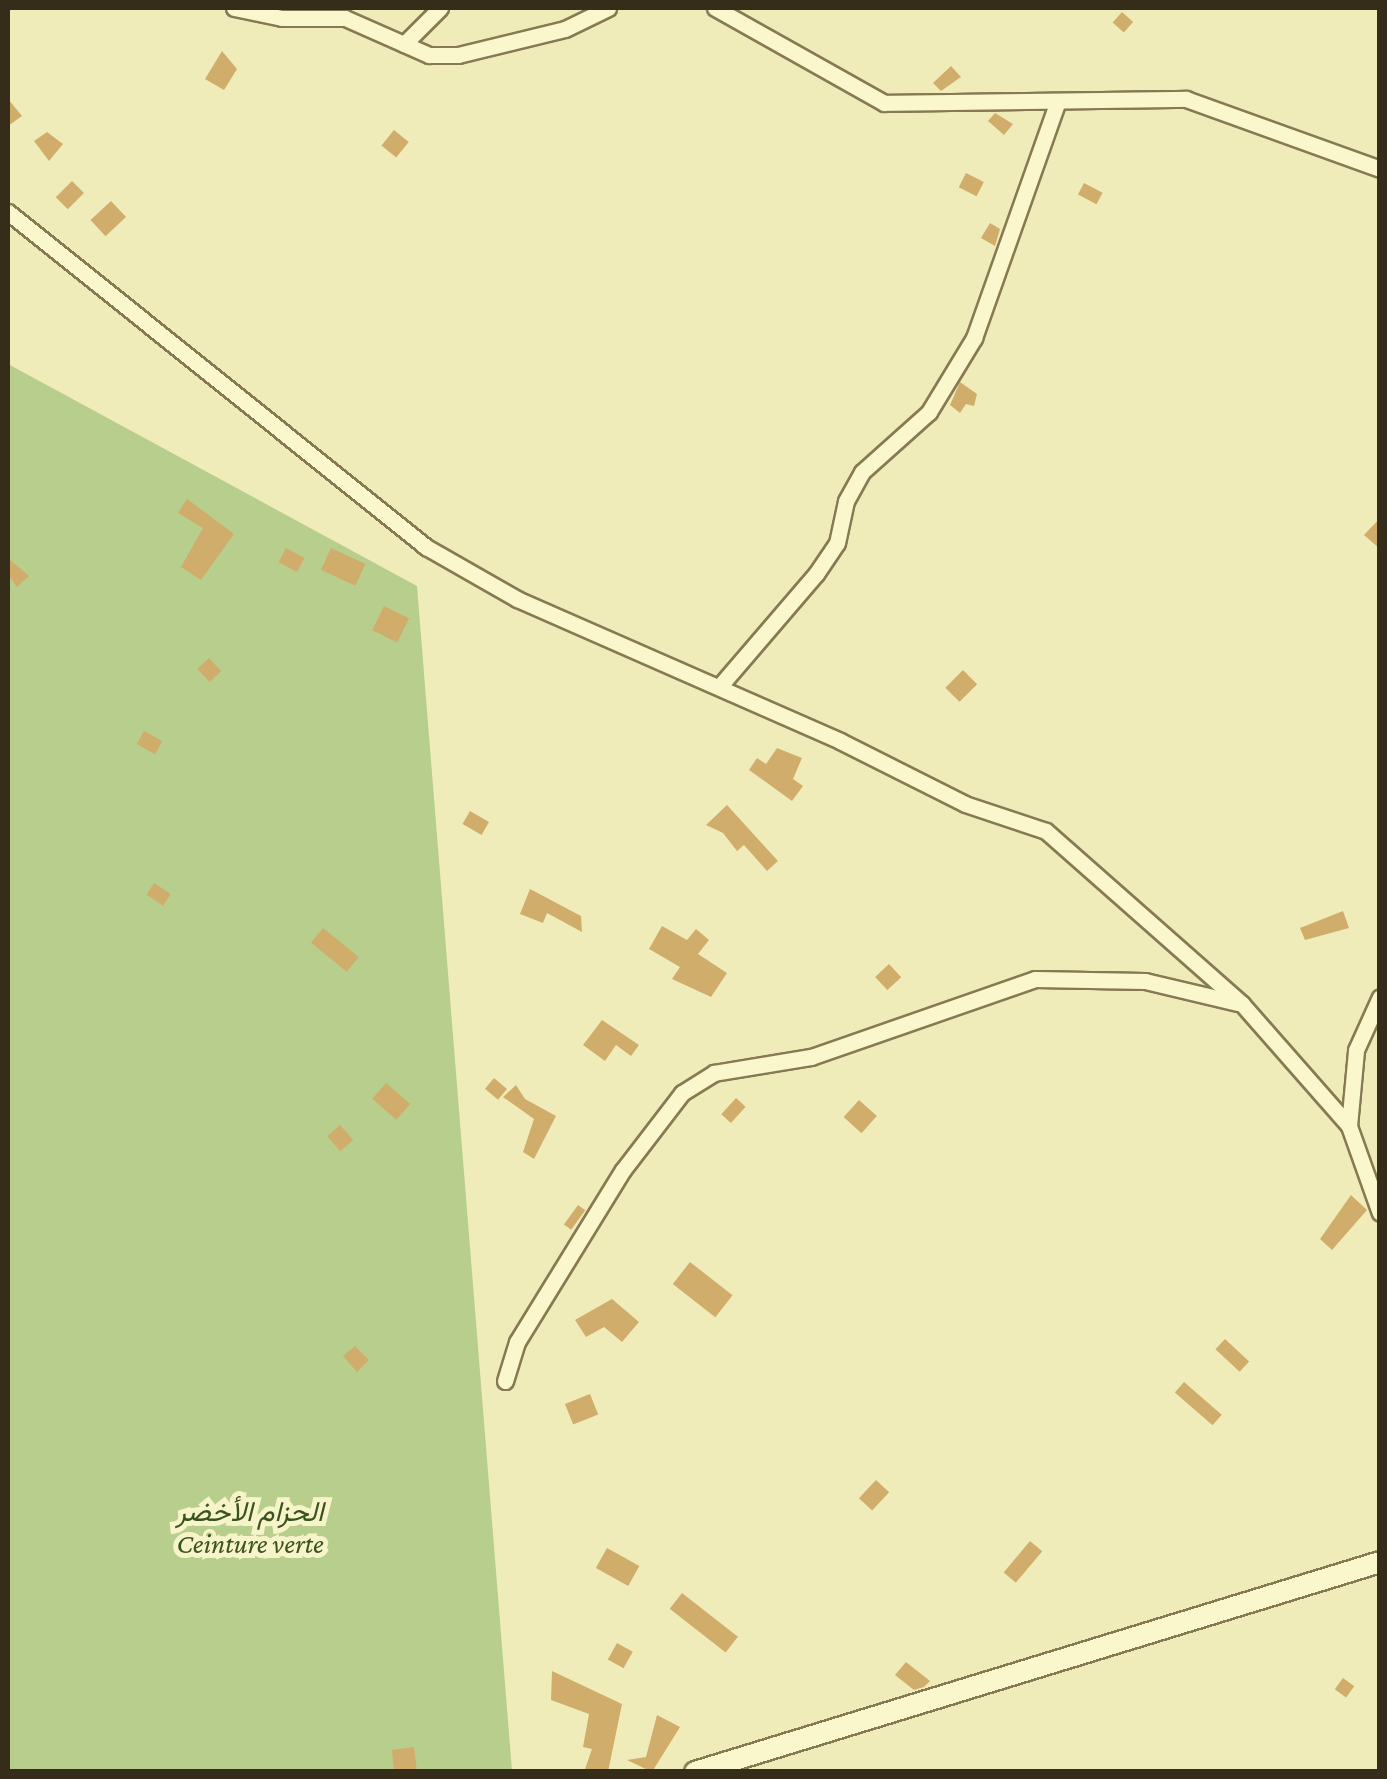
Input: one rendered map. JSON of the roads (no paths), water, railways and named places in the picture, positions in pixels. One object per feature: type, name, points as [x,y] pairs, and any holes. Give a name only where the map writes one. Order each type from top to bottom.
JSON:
[{"type":"street","points":[[234,8],[282,18],[345,18],[429,55],[503,48],[565,29],[608,8]]},
{"type":"street","points":[[404,44],[440,8]]},
{"type":"street","points":[[715,8],[884,103],[1056,106],[1186,100],[1380,170]]},
{"type":"street","points":[[719,688],[816,574],[837,543],[846,501],[862,472],[929,412],[974,338],[1056,106]]},
{"type":"street","points":[[8,212],[394,526],[518,599],[965,804],[1046,831],[1242,1004],[1349,1126],[1380,1213]]},
{"type":"street","points":[[505,1381],[517,1342],[623,1170],[682,1093],[714,1073],[811,1057],[1034,979],[1145,980],[1242,1004]]},
{"type":"street","points":[[1349,1126],[1356,1050],[1380,998]]},
{"type":"street","points":[[694,1772],[1380,1562]]},
{"type":"park label","name":"الحزام الأخضر Ceinture verte","points":[[250,1528]]}]
